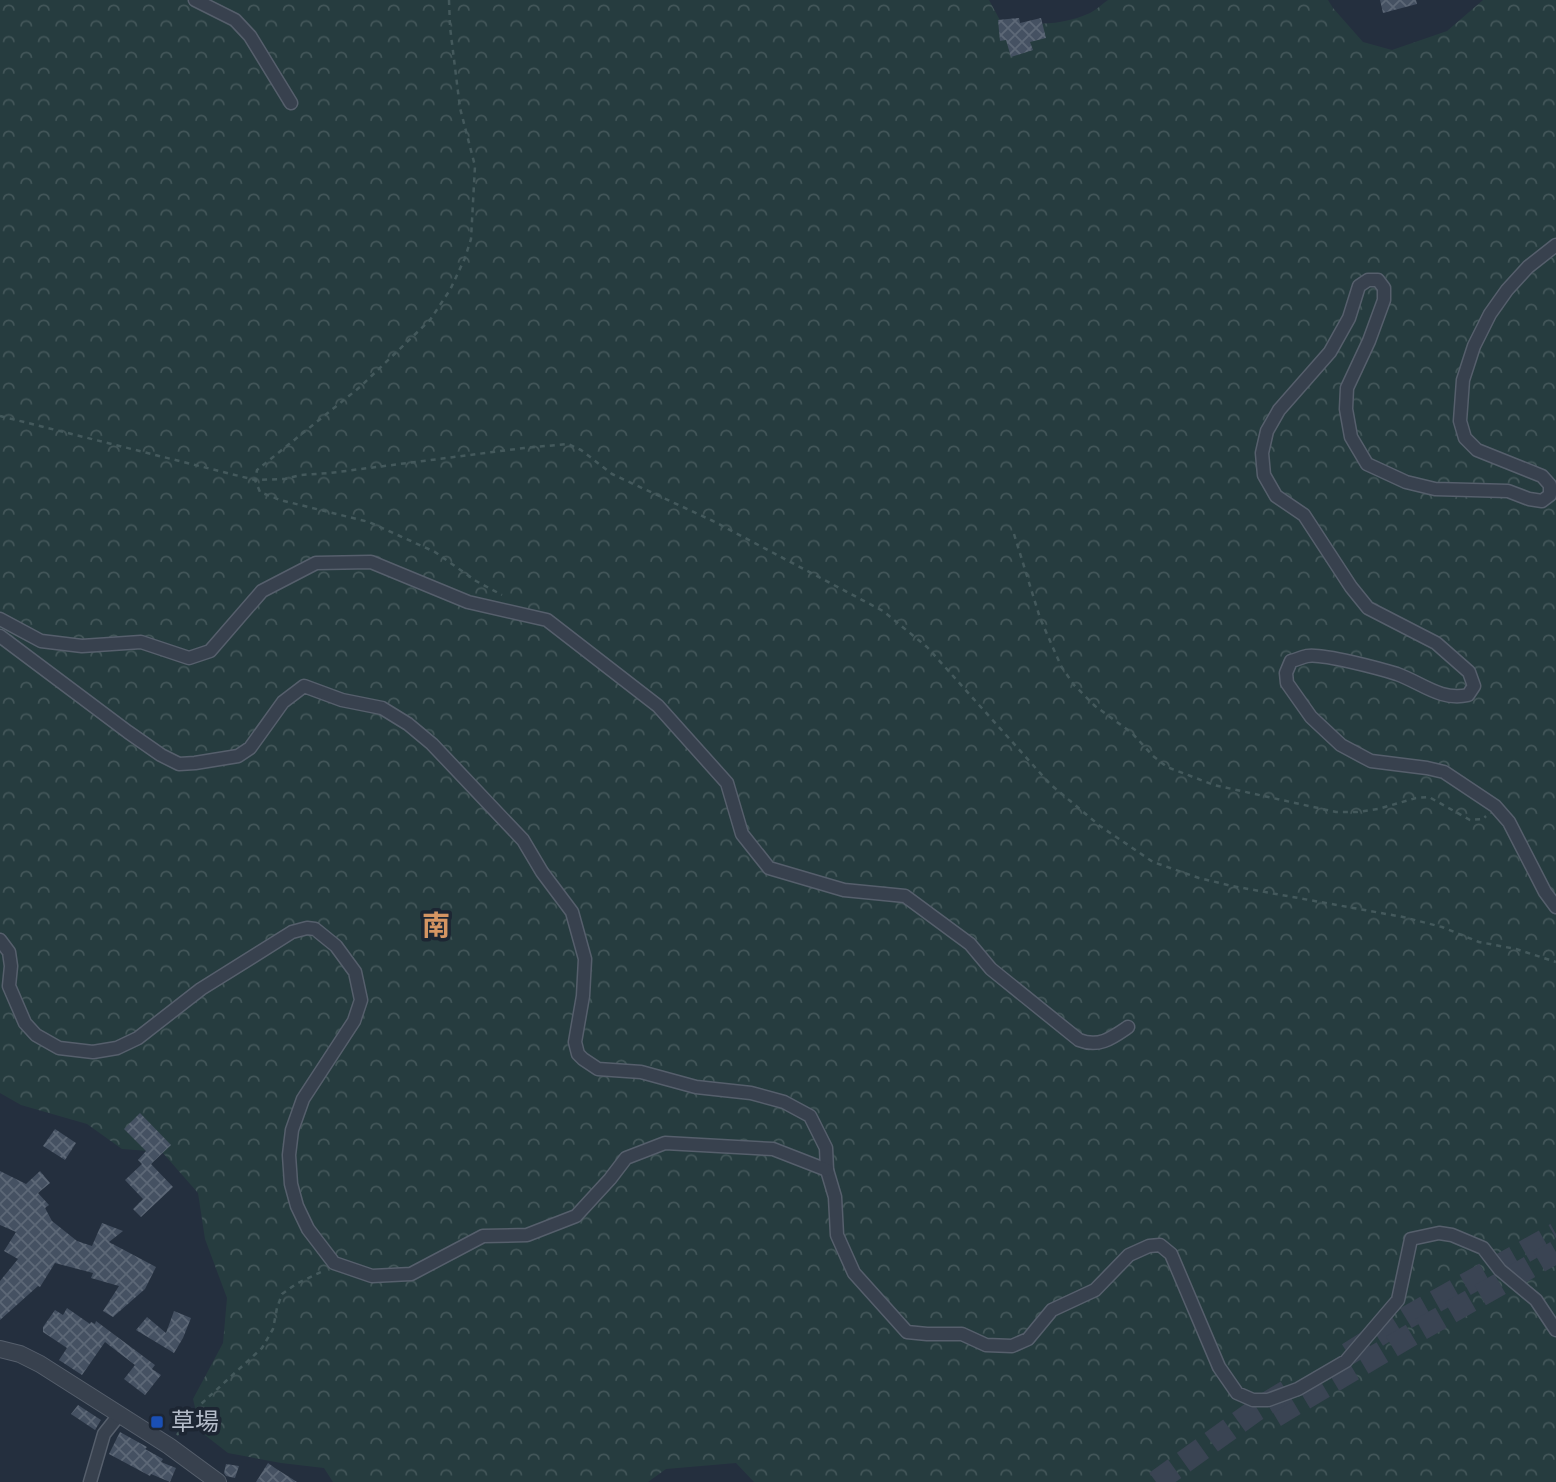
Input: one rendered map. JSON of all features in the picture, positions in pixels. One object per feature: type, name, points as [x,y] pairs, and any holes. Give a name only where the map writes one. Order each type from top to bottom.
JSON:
[{"type":"street","points":[[195,0],[235,20],[250,36],[292,103]]},
{"type":"street","points":[[1556,245],[1528,267],[1490,314],[1474,346],[1463,380],[1460,421],[1465,438],[1477,450],[1542,476],[1550,485],[1550,495],[1542,501],[1508,491],[1435,488],[1406,482],[1367,464],[1351,437],[1346,409],[1347,388],[1384,300],[1384,288],[1378,280],[1368,280],[1359,286],[1349,318],[1331,352],[1279,410],[1267,431],[1262,453],[1265,475],[1276,496],[1304,515],[1368,608],[1436,643],[1469,672],[1474,686],[1468,695],[1455,698],[1398,675],[1325,657],[1307,656],[1292,661],[1286,674],[1287,683],[1311,717],[1341,745],[1371,761],[1444,772],[1495,806],[1509,822],[1545,892],[1556,907]]},
{"type":"street","points":[[0,619],[40,640],[82,646],[141,642],[188,658],[210,651],[262,592],[316,563],[370,562],[468,602],[547,620],[658,706],[684,735],[726,783],[742,834],[769,868],[844,890],[905,896],[970,944],[991,969],[1079,1040],[1088,1044],[1100,1044],[1128,1027]]},
{"type":"street","points":[[0,636],[128,732],[179,764],[238,756],[250,748],[283,702],[304,686],[342,700],[382,708],[408,724],[432,744],[523,840],[542,872],[572,912],[585,960],[583,996],[575,1042],[578,1054],[598,1069],[641,1072],[696,1087],[751,1093],[785,1102],[810,1116],[826,1148],[827,1170],[835,1197],[837,1235],[854,1273],[907,1332],[962,1334],[986,1345],[1012,1346],[1028,1339],[1052,1310],[1095,1290],[1129,1255],[1149,1246],[1160,1245],[1171,1254],[1219,1367],[1237,1393],[1253,1400],[1268,1400],[1298,1389],[1346,1360],[1398,1300],[1411,1239],[1439,1233],[1452,1235],[1483,1248],[1500,1270],[1536,1300],[1556,1329]]},
{"type":"street","points":[[0,940],[9,952],[9,986],[25,1023],[36,1035],[59,1048],[93,1052],[117,1048],[138,1038],[201,989],[292,932],[315,929],[336,946],[355,972],[361,1000],[354,1021],[303,1099],[292,1130],[289,1155],[291,1184],[297,1206],[308,1229],[334,1263],[372,1276],[411,1274],[483,1236],[527,1236],[576,1216],[610,1180],[626,1158],[665,1143],[773,1149],[827,1170]]},
{"type":"street","points":[[0,1349],[40,1363],[169,1446],[218,1482]]},
{"type":"street","points":[[90,1482],[104,1434],[119,1415]]},
{"type":"path","points":[[449,0],[460,108],[475,166],[471,239],[466,258],[450,290],[430,320],[360,387],[257,470],[255,480],[260,492],[369,523],[435,552],[475,581],[512,601]]},
{"type":"path","points":[[0,416],[255,480],[285,479],[568,444],[581,450],[612,474],[713,521],[883,611],[928,647],[1050,783],[1100,826],[1153,862],[1232,886],[1442,927],[1479,942],[1516,948],[1556,962]]},
{"type":"path","points":[[1014,534],[1040,618],[1061,666],[1074,685],[1095,706],[1132,733],[1167,767],[1214,785],[1336,812],[1378,809],[1429,797],[1470,820],[1483,819],[1495,806]]},
{"type":"path","points":[[169,1446],[201,1404],[262,1348],[274,1329],[282,1294],[334,1263]]},
{"type":"green space","points":[[0,0],[989,0],[1001,22],[1035,24],[1079,17],[1092,12],[1108,0],[1328,0],[1363,42],[1392,50],[1447,31],[1483,0],[1556,0],[1556,1482],[754,1482],[736,1463],[666,1469],[648,1482],[333,1482],[324,1468],[228,1453],[201,1432],[193,1399],[223,1343],[227,1298],[205,1239],[198,1193],[162,1152],[122,1149],[87,1124],[21,1105],[0,1093]]},
{"type":"building","points":[[1380,0],[1416,0],[1417,4],[1383,13]]},
{"type":"building","points":[[1019,18],[1020,23],[1041,18],[1046,38],[1030,42],[1033,50],[1011,57],[1006,40],[1000,41],[998,20]]},
{"type":"building","points":[[140,1113],[171,1145],[151,1164],[173,1187],[141,1217],[133,1209],[143,1199],[125,1180],[142,1164],[138,1160],[146,1151],[124,1129]]},
{"type":"building","points":[[55,1129],[76,1143],[65,1160],[43,1146]]},
{"type":"building","points":[[0,1171],[26,1184],[40,1171],[50,1183],[38,1193],[49,1205],[45,1208],[52,1221],[77,1241],[92,1246],[102,1223],[123,1231],[109,1242],[156,1267],[145,1289],[113,1317],[103,1311],[119,1286],[91,1278],[93,1273],[55,1263],[40,1287],[0,1320],[0,1281],[18,1259],[4,1251],[16,1232],[0,1225]]},
{"type":"building","points":[[67,1308],[90,1324],[95,1324],[96,1321],[155,1365],[152,1369],[161,1375],[145,1395],[124,1379],[135,1365],[105,1342],[82,1375],[59,1360],[67,1348],[43,1332],[43,1327],[55,1310],[63,1315]]},
{"type":"building","points":[[174,1311],[191,1318],[174,1353],[136,1330],[147,1317],[166,1333]]},
{"type":"building","points":[[78,1405],[101,1420],[95,1430],[71,1414]]},
{"type":"building","points":[[120,1432],[147,1447],[145,1449],[163,1459],[161,1462],[176,1468],[170,1482],[151,1474],[150,1476],[109,1454]]},
{"type":"building","points":[[268,1463],[275,1468],[297,1482],[256,1482]]},
{"type":"building","points":[[226,1464],[239,1466],[235,1478],[224,1473]]},
{"type":"tunnel","points":[[1348,1354],[1406,1318],[1556,1234]]},
{"type":"tunnel","points":[[1275,1416],[1556,1252]]},
{"type":"tunnel","points":[[1156,1482],[1256,1410],[1289,1390]]},
{"type":"place","name":"草場","points":[[157,1422]]},
{"type":"district","name":"南","points":[[436,925]]}]
